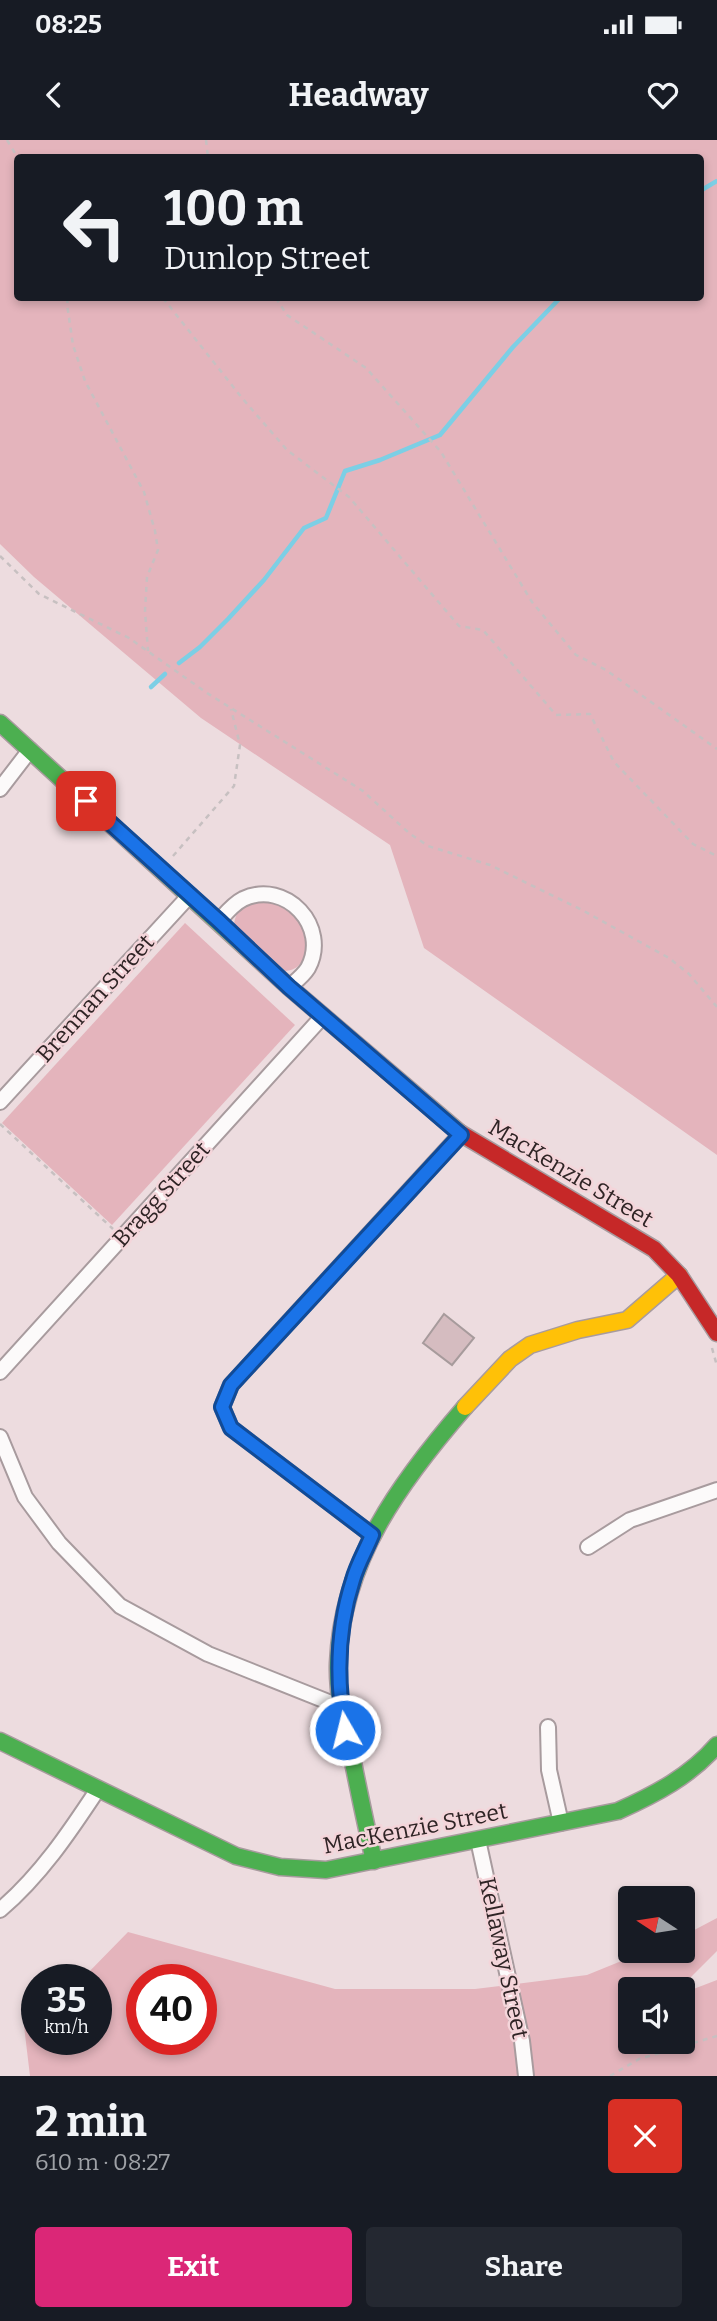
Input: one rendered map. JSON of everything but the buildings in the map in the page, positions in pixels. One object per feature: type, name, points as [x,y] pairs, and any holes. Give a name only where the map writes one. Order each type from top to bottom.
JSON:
[{"type":"street","name":"MacKenzie Street","points":[[0,723],[289,987],[461,1135],[654,1249],[679,1275],[717,1333]]},
{"type":"street","points":[[0,789],[30,750]]},
{"type":"street","name":"Brennan Street","points":[[0,1102],[190,895]]},
{"type":"street","points":[[219,921],[234,905],[252,896],[272,895],[292,903],[299,909],[310,927],[314,947],[303,976],[289,987]]},
{"type":"street","name":"Bragg Street","points":[[0,1372],[323,1016]]},
{"type":"street","points":[[372,1535],[231,1428],[222,1407],[231,1385],[461,1135]]},
{"type":"street","points":[[374,1861],[341,1707],[338,1664],[343,1620],[353,1578],[372,1535],[421,1457],[479,1390],[510,1359],[530,1345],[578,1330],[626,1320],[679,1275]]},
{"type":"street","points":[[0,1437],[25,1497],[59,1543],[120,1606],[208,1654],[341,1707]]},
{"type":"street","points":[[588,1547],[630,1520],[717,1490]]},
{"type":"street","points":[[548,1727],[549,1770],[561,1823]]},
{"type":"street","name":"MacKenzie Street","points":[[0,1741],[236,1856],[280,1867],[326,1870],[618,1811],[660,1793],[707,1758],[717,1745]]},
{"type":"street","points":[[0,1910],[22,1891],[60,1846],[98,1789]]},
{"type":"street","name":"Kellaway Street","points":[[478,1840],[522,2041],[526,2076]]},
{"type":"path","points":[[68,301],[73,345],[85,381],[144,492],[155,531],[158,550],[147,577],[145,611],[148,651]]},
{"type":"path","points":[[165,301],[287,450],[349,497],[459,626],[482,630],[531,683],[556,715],[590,714],[614,762],[693,844],[717,856]]},
{"type":"path","points":[[278,301],[287,315],[366,368],[441,452],[532,602],[576,655],[606,670],[717,749]]},
{"type":"path","points":[[0,556],[39,594],[129,638],[230,707],[363,791],[409,833],[428,846],[491,865],[582,910],[669,958],[689,974],[717,1007]]},
{"type":"path","points":[[162,869],[234,786],[240,745],[230,707]]},
{"type":"path","points":[[0,1124],[122,1237]]},
{"type":"path","points":[[610,2076],[639,2060],[717,2036]]},
{"type":"shaded area","points":[[0,140],[717,140],[717,1155],[424,948],[390,845],[201,718],[34,577],[0,544]]},
{"type":"shaded area","points":[[264,900],[287,907],[301,925],[306,945],[305,954],[295,968],[285,971],[234,924],[240,910]]},
{"type":"shaded area","points":[[185,923],[295,1025],[112,1225],[2,1123]]},
{"type":"shaded area","points":[[717,1918],[717,1951],[691,1977],[618,1977],[618,2054],[695,2054],[695,1988],[717,1980],[717,2076],[30,2076],[27,2055],[112,2055],[112,1964],[97,1964],[128,1932],[335,1989],[475,1989],[587,1975],[618,1962],[695,1964],[695,1930]]},
{"type":"waterway","points":[[704,189],[717,181]]},
{"type":"waterway","points":[[179,663],[200,647],[228,619],[264,580],[304,528],[326,518],[345,471],[380,460],[440,435],[513,347],[557,301]]},
{"type":"waterway","points":[[151,687],[165,674]]},
{"type":"traffic: fast","points":[[0,723],[289,987],[460,1133]]},
{"type":"traffic: fast","points":[[374,1861],[340,1697],[338,1663],[342,1626],[350,1590],[379,1524],[418,1464],[465,1407]]},
{"type":"traffic: fast","points":[[0,1741],[236,1856],[280,1867],[326,1870],[618,1811],[672,1783],[717,1745]]},
{"type":"traffic: slow","points":[[465,1407],[510,1359],[530,1345],[578,1330],[627,1320],[679,1275]]},
{"type":"traffic: jam","points":[[460,1133],[654,1249],[679,1275],[717,1333]]},
{"type":"route","points":[[86,801],[289,987],[461,1135],[231,1385],[222,1407],[231,1428],[372,1535],[353,1578],[343,1620],[338,1664],[345,1730]]}]
